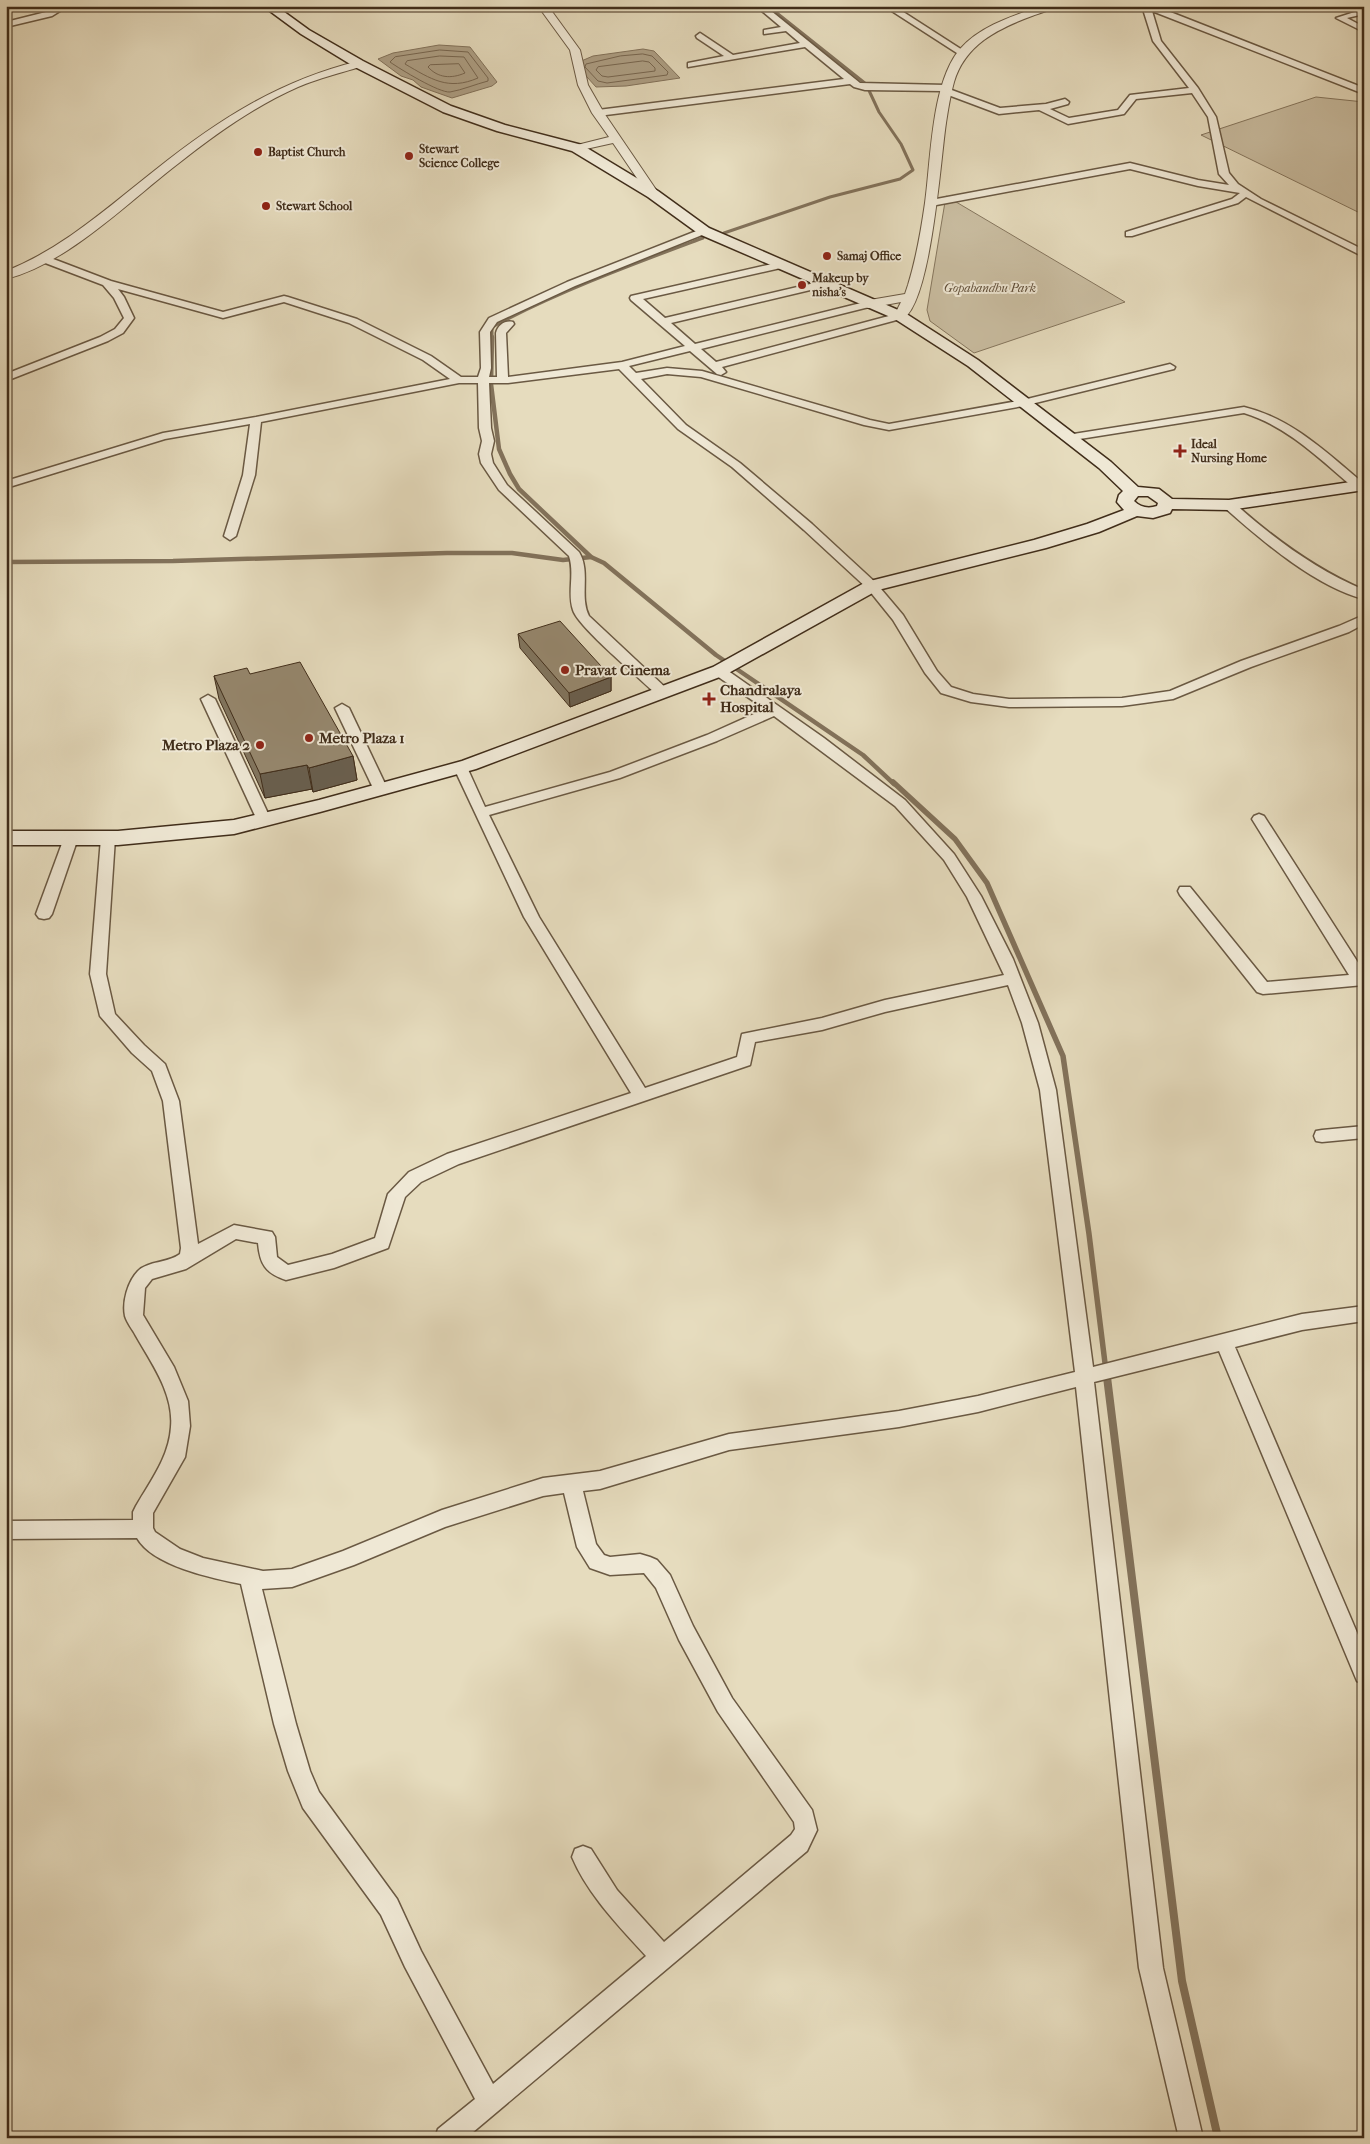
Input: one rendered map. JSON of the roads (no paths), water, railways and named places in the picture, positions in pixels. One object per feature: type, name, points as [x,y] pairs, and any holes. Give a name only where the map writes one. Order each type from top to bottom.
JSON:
[{"type":"main road","points":[[268,6],[305,32],[359,64],[447,110],[501,128],[577,148],[653,194],[704,231],[900,316],[973,363],[1105,465],[1134,492]]},
{"type":"main road","points":[[1166,504],[1229,505],[1361,485]]},
{"type":"main road","points":[[1135,511],[1124,500],[1127,495],[1134,492],[1155,493],[1164,499],[1166,504]]},
{"type":"main road","points":[[6,838],[108,838],[234,826],[264,820],[461,768],[723,668],[872,586],[1040,544],[1093,528],[1135,511],[1154,513],[1164,509],[1166,504]]},
{"type":"street","points":[[6,25],[49,14],[64,6]]},
{"type":"street","points":[[543,6],[575,50],[583,85],[598,113],[653,194]]},
{"type":"street","points":[[760,6],[808,44],[850,82],[865,87],[946,89],[998,111],[1041,108],[1065,102]]},
{"type":"street","points":[[888,6],[963,52]]},
{"type":"street","points":[[714,366],[900,316],[916,284],[931,203],[946,89],[963,52],[977,40],[1001,27],[1052,6]]},
{"type":"street","points":[[1146,6],[1157,41],[1195,90],[1212,118],[1224,174],[1244,191],[1364,254]]},
{"type":"street","points":[[1146,6],[1364,91]]},
{"type":"street","points":[[1364,11],[1340,18],[1364,30]]},
{"type":"street","points":[[767,32],[788,28]]},
{"type":"street","points":[[700,36],[732,58]]},
{"type":"street","points":[[691,65],[808,44]]},
{"type":"street","points":[[6,275],[44,259],[86,230],[207,137],[258,104],[295,85],[359,64]]},
{"type":"street","points":[[598,113],[850,82]]},
{"type":"street","points":[[1041,108],[1068,121],[1121,112],[1133,97],[1195,90]]},
{"type":"street","points":[[577,148],[616,139]]},
{"type":"street","points":[[931,203],[1130,166],[1198,183],[1244,191]]},
{"type":"street","points":[[1129,234],[1235,202],[1244,191]]},
{"type":"street","points":[[662,692],[583,618],[577,609],[579,564],[575,556],[503,487],[487,463],[488,442],[485,428],[483,380],[486,368],[485,332],[494,320],[578,280],[704,231]]},
{"type":"street","points":[[44,259],[107,283],[222,315],[284,299],[352,321],[427,358],[459,380]]},
{"type":"street","points":[[734,384],[635,298],[781,265]]},
{"type":"street","points":[[6,378],[52,361],[119,331],[129,318],[119,297],[107,283]]},
{"type":"street","points":[[662,322],[823,284]]},
{"type":"street","points":[[6,486],[164,436],[459,380],[503,380],[622,365],[869,304],[909,297]]},
{"type":"street","points":[[503,380],[501,333],[502,329],[509,324]]},
{"type":"street","points":[[622,365],[682,427],[736,465],[808,527],[872,586],[898,618],[932,673],[946,690],[971,698],[1009,704],[1122,702],[1173,695],[1246,664],[1344,629],[1364,619]]},
{"type":"street","points":[[633,377],[668,371],[702,374],[868,424],[889,428],[1023,403],[1170,367]]},
{"type":"street","points":[[1068,438],[1244,410],[1260,413],[1282,426],[1361,485]]},
{"type":"street","points":[[230,536],[249,475],[256,420]]},
{"type":"street","points":[[1229,505],[1264,537],[1305,565],[1364,595]]},
{"type":"street","points":[[723,668],[775,710],[900,803],[949,857],[974,896],[1012,978],[1030,1023],[1048,1090],[1087,1377],[1151,1968],[1191,2138]]},
{"type":"street","points":[[208,699],[264,820]]},
{"type":"street","points":[[342,708],[381,790]]},
{"type":"street","points":[[480,813],[615,775],[712,738],[775,710]]},
{"type":"street","points":[[461,768],[480,813],[532,916],[641,1096]]},
{"type":"street","points":[[1185,891],[1263,988],[1362,979],[1260,819]]},
{"type":"street","points":[[44,914],[71,838]]},
{"type":"street","points":[[108,838],[98,974],[108,1016],[159,1068],[171,1100],[190,1248],[188,1258]]},
{"type":"street","points":[[1012,978],[885,1006],[822,1024],[748,1038],[744,1061],[453,1159],[415,1177],[397,1194],[382,1243],[342,1258],[286,1273],[269,1261],[266,1237],[234,1232],[180,1264],[146,1274],[136,1286],[134,1316],[167,1373],[179,1401],[181,1426],[175,1457],[143,1512],[143,1529],[148,1538],[173,1555],[202,1567],[263,1580],[292,1578],[347,1558],[442,1519],[543,1487],[600,1480],[730,1442],[970,1406],[1302,1322],[1364,1313]]},
{"type":"street","points":[[1322,1136],[1364,1132]]},
{"type":"street","points":[[1224,1342],[1364,1674]]},
{"type":"street","points":[[447,2138],[799,1843],[806,1830],[804,1818],[725,1705],[686,1633],[663,1582],[650,1566],[640,1563],[610,1566],[597,1562],[587,1547],[571,1484]]},
{"type":"street","points":[[6,1530],[143,1529]]},
{"type":"street","points":[[249,1578],[285,1724],[299,1770],[311,1800],[389,1907],[413,1959],[489,2102]]},
{"type":"street","points":[[583,1857],[609,1898],[662,1958]]},
{"type":"water","points":[[439,45],[470,47],[497,82],[492,86],[452,98],[421,87],[413,80],[401,76],[378,59],[393,53]]},
{"type":"water","points":[[643,49],[654,51],[680,78],[626,86],[596,87],[578,67],[579,62],[593,56]]},
{"type":"waterway","points":[[724,233],[830,197],[900,179],[913,170],[901,144],[879,112],[866,84],[768,6]]},
{"type":"waterway","points":[[492,337],[492,327],[518,314],[596,279],[703,238]]},
{"type":"waterway","points":[[492,337],[491,384],[499,449],[510,474],[519,489],[591,557]]},
{"type":"waterway","points":[[6,562],[173,561],[447,553],[512,553],[563,560],[591,557]]},
{"type":"waterway","points":[[591,557],[604,563],[716,655],[863,755],[894,784]]},
{"type":"waterway","points":[[893,782],[955,839],[987,883],[1063,1056],[1089,1234],[1106,1371]]},
{"type":"waterway","points":[[1106,1369],[1182,1981],[1218,2138]]},
{"type":"place","name":"Baptist Church","points":[[258,152]]},
{"type":"place","name":"Stewart Science College","points":[[409,156]]},
{"type":"place","name":"Stewart School","points":[[266,206]]},
{"type":"place","name":"Samaj Office","points":[[827,256]]},
{"type":"place","name":"Makeup by nisha's","points":[[802,285]]},
{"type":"place","name":"Ideal Nursing Home","points":[[1180,451]]},
{"type":"place","name":"Pravat Cinema","points":[[565,670]]},
{"type":"place","name":"Chandralaya Hospital","points":[[709,699]]},
{"type":"place","name":"Metro Plaza 1","points":[[309,738]]},
{"type":"place","name":"Metro Plaza 2","points":[[260,745]]},
{"type":"park label","name":"Gopabandhu Park","points":[[990,288]]}]
